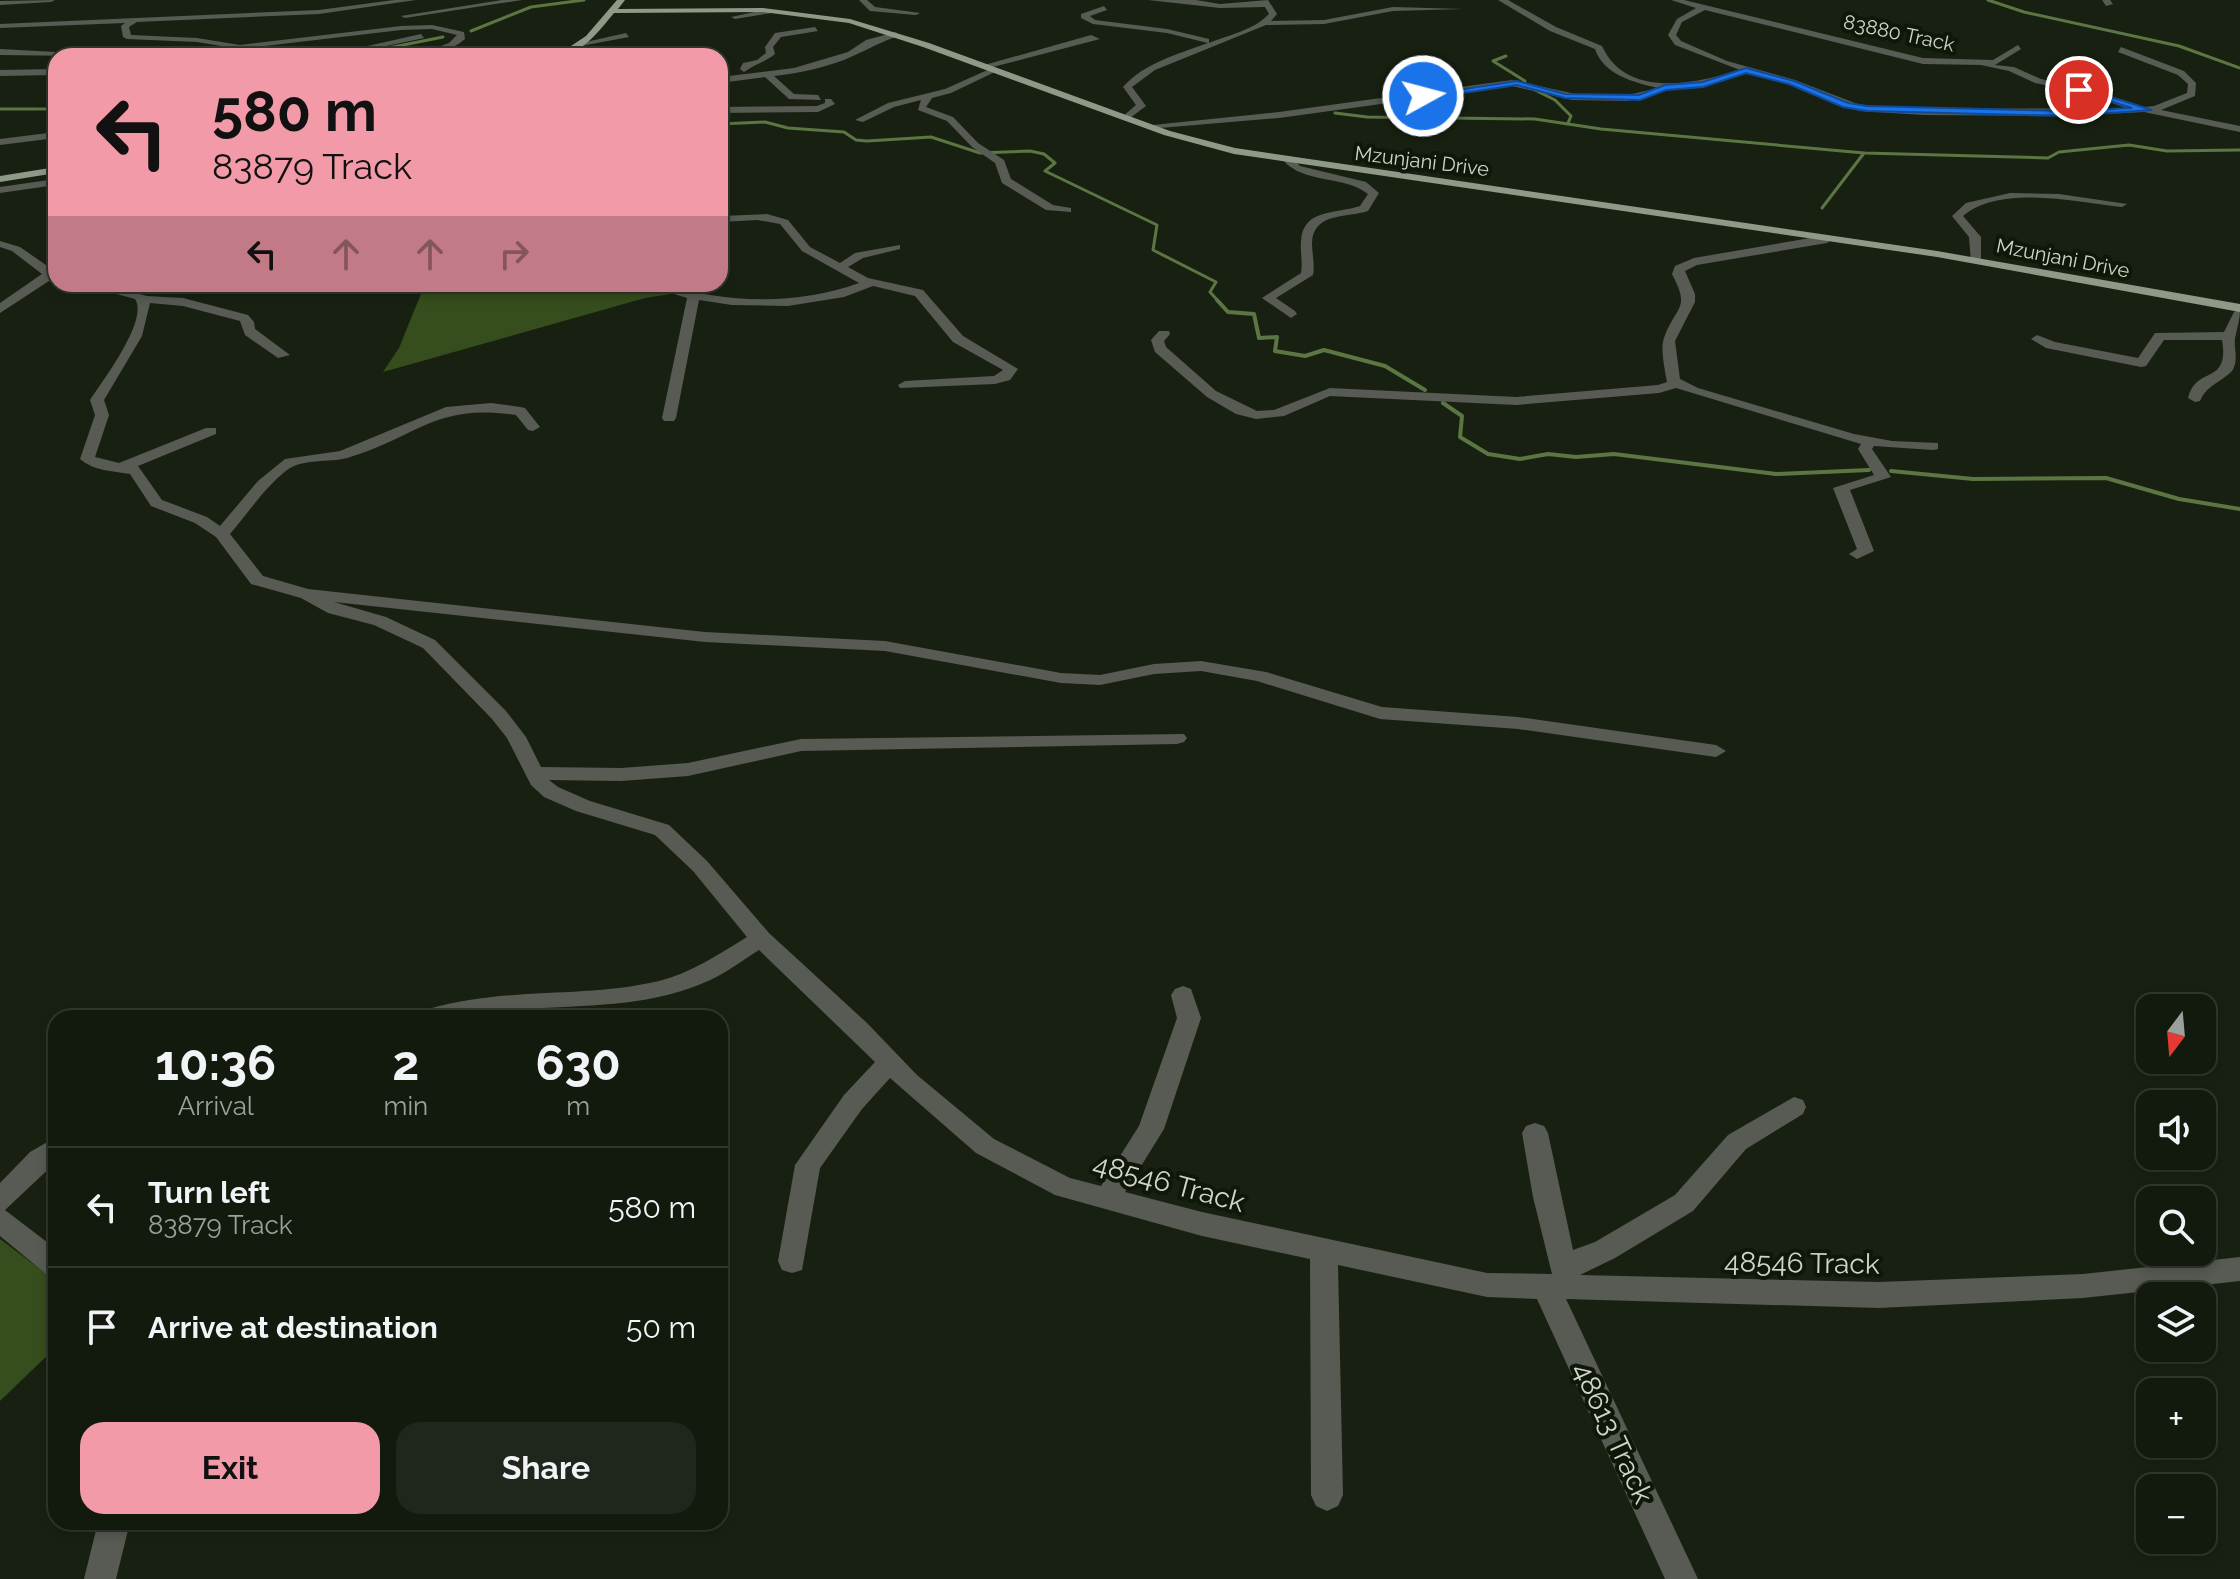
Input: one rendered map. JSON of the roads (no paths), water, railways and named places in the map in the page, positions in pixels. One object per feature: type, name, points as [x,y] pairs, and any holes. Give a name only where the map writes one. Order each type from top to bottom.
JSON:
[{"type":"main road","points":[[574,48],[621,0]]},
{"type":"main road","name":"Mzunjani Drive","points":[[613,11],[733,9],[800,13],[850,21],[896,34],[1148,126],[1220,148],[1975,260],[2240,310]]},
{"type":"main road","points":[[0,179],[48,171]]},
{"type":"street","points":[[0,3],[51,0]]},
{"type":"street","points":[[0,26],[319,12],[412,0]]},
{"type":"street","points":[[389,18],[518,0]]},
{"type":"street","points":[[863,0],[870,7],[880,10],[916,13]]},
{"type":"street","points":[[1075,0],[1100,6]]},
{"type":"street","points":[[1152,0],[1235,7],[1266,2],[1273,14],[1265,23]]},
{"type":"street","points":[[1502,0],[1548,26],[1599,48],[1602,61],[1625,72],[1628,77],[1665,88]]},
{"type":"street","name":"83880 Track","points":[[1675,0],[1923,61],[1961,64],[1995,62],[2018,47]]},
{"type":"street","points":[[880,10],[906,1]]},
{"type":"street","points":[[1735,2],[1701,6],[1682,17],[1671,32],[1674,39],[1746,71],[1792,82],[1846,105],[1867,109],[2067,113],[2148,110],[2188,98],[2194,89],[2181,73],[2121,50]]},
{"type":"street","points":[[1100,6],[1084,16],[1093,22],[1220,43]]},
{"type":"street","points":[[1126,118],[1141,106],[1127,87],[1132,79],[1265,23],[1324,22],[1393,9],[1460,9]]},
{"type":"street","points":[[744,69],[746,65],[763,61],[761,59],[771,54],[769,47],[778,35],[818,30],[822,24],[800,13]]},
{"type":"street","points":[[330,35],[334,29],[377,20]]},
{"type":"street","points":[[134,21],[125,26],[127,37],[197,40],[230,47],[411,27],[461,34],[459,41],[440,48]]},
{"type":"street","points":[[1141,21],[1161,25],[1170,34]]},
{"type":"street","points":[[365,48],[449,30]]},
{"type":"street","points":[[728,79],[769,76],[851,54],[872,41],[896,34]]},
{"type":"street","points":[[581,44],[623,35],[597,43]]},
{"type":"street","points":[[860,120],[891,105],[963,86],[990,68],[1062,50],[1096,39],[1094,37]]},
{"type":"street","points":[[0,52],[48,55]]},
{"type":"street","points":[[1961,64],[2006,68],[2038,81],[2086,91],[2148,110],[2240,129]]},
{"type":"street","points":[[1148,126],[1279,115],[1512,83],[1531,84],[1561,95],[1640,97],[1665,88],[1703,84],[1746,71]]},
{"type":"street","points":[[0,73],[48,72]]},
{"type":"street","points":[[728,110],[818,109],[830,104],[814,97],[792,97],[769,76]]},
{"type":"street","points":[[928,97],[921,108],[950,119],[975,145],[1000,162],[1006,181],[1050,208],[1067,210]]},
{"type":"street","points":[[0,142],[48,136]]},
{"type":"street","points":[[1288,160],[1296,168],[1362,184],[1374,193],[1370,205],[1364,209],[1315,220],[1305,240],[1307,275],[1268,298],[1291,314]]},
{"type":"street","points":[[0,190],[48,183]]},
{"type":"street","points":[[1975,260],[1975,237],[1957,216],[1974,202],[2047,197],[2122,204]]},
{"type":"street","points":[[728,219],[782,221],[796,233],[800,244],[806,249],[871,283],[919,293],[965,345],[1011,369],[1005,377],[995,380],[905,385]]},
{"type":"street","points":[[1675,384],[1669,341],[1689,302],[1679,269],[1694,262],[1828,238]]},
{"type":"street","points":[[841,267],[859,255],[896,247]]},
{"type":"street","points":[[1,250],[19,248],[48,273]]},
{"type":"street","points":[[0,309],[48,279]]},
{"type":"street","points":[[674,292],[693,298],[750,304],[835,296],[871,283]]},
{"type":"street","points":[[117,292],[144,299],[183,302],[244,318],[250,332],[283,355]]},
{"type":"street","points":[[669,418],[693,298]]},
{"type":"street","points":[[144,299],[145,307],[135,338],[97,400],[102,415],[87,459],[94,464],[123,467],[139,474],[156,503],[201,520],[222,534],[257,580],[307,594],[745,641],[885,646],[1061,678],[1100,680],[1154,669],[1201,666],[1260,676],[1380,713],[1518,723],[1716,751]]},
{"type":"street","points":[[2195,398],[2197,389],[2229,367],[2232,358],[2228,336],[2240,310]]},
{"type":"street","points":[[1164,334],[1157,340],[1160,349],[1230,406],[1254,415],[1273,414],[1315,395],[1330,392],[1516,401],[1659,389],[1675,384],[1869,442],[1933,446]]},
{"type":"street","points":[[2037,339],[2051,345],[2141,363],[2160,336],[2228,336]]},
{"type":"street","points":[[222,534],[257,492],[290,462],[340,456],[414,420],[458,407],[520,411],[533,427]]},
{"type":"street","points":[[123,467],[211,431]]},
{"type":"street","points":[[1857,554],[1866,551],[1841,488],[1883,477],[1865,449],[1869,442]]},
{"type":"street","name":"48546 Track","points":[[307,594],[334,609],[380,621],[429,644],[499,715],[516,737],[532,773],[551,792],[583,806],[662,830],[708,874],[761,939],[859,1029],[889,1063],[985,1146],[1064,1187],[1324,1252],[1487,1285],[1560,1280],[1879,1295],[2083,1286],[2240,1269]]},
{"type":"street","points":[[532,773],[588,776],[668,772],[715,765],[801,745],[1177,738]]},
{"type":"street","points":[[456,1010],[474,1005],[658,988],[691,979],[761,939]]},
{"type":"street","points":[[1107,1199],[1151,1129],[1189,1018],[1183,995]]},
{"type":"street","points":[[792,1261],[808,1165],[853,1102],[889,1063]]},
{"type":"street","points":[[1560,1280],[1684,1203],[1737,1142],[1794,1107]]},
{"type":"street","name":"48613 Track","points":[[1535,1133],[1560,1280],[1682,1579]]},
{"type":"street","points":[[0,1201],[48,1154]]},
{"type":"street","points":[[0,1220],[48,1259]]},
{"type":"street","points":[[1324,1252],[1327,1495]]},
{"type":"street","points":[[100,1579],[112,1530]]},
{"type":"waterway","points":[[471,31],[531,7],[584,0]]},
{"type":"waterway","points":[[1988,0],[2024,12],[2179,46],[2240,68]]},
{"type":"waterway","points":[[388,48],[443,37]]},
{"type":"waterway","points":[[1506,56],[1493,61],[1525,81]]},
{"type":"waterway","points":[[1531,88],[1555,100],[1571,116],[1568,123]]},
{"type":"waterway","points":[[0,109],[48,109]]},
{"type":"waterway","points":[[1335,113],[1367,117],[1535,119],[1601,129],[1864,153]]},
{"type":"waterway","points":[[728,124],[765,122],[788,128],[844,132],[856,140],[867,141],[931,137],[980,153],[1030,151],[1044,154],[1055,163],[1045,171],[1157,225],[1153,250],[1216,282],[1210,292],[1219,302]]},
{"type":"waterway","points":[[1864,153],[2048,158],[2059,152],[2129,145],[2167,151],[2240,150]]},
{"type":"waterway","points":[[1822,208],[1864,153]]},
{"type":"waterway","points":[[1217,300],[1228,312],[1254,314],[1259,338],[1277,337],[1275,351],[1305,356],[1324,350],[1385,366],[1425,390]]},
{"type":"waterway","points":[[1443,403],[1462,416],[1460,437],[1488,454],[1520,459],[1548,454],[1576,457],[1614,454],[1776,474],[1869,470]]},
{"type":"waterway","points":[[1891,471],[1973,479],[2106,478],[2179,499],[2240,509]]}]
